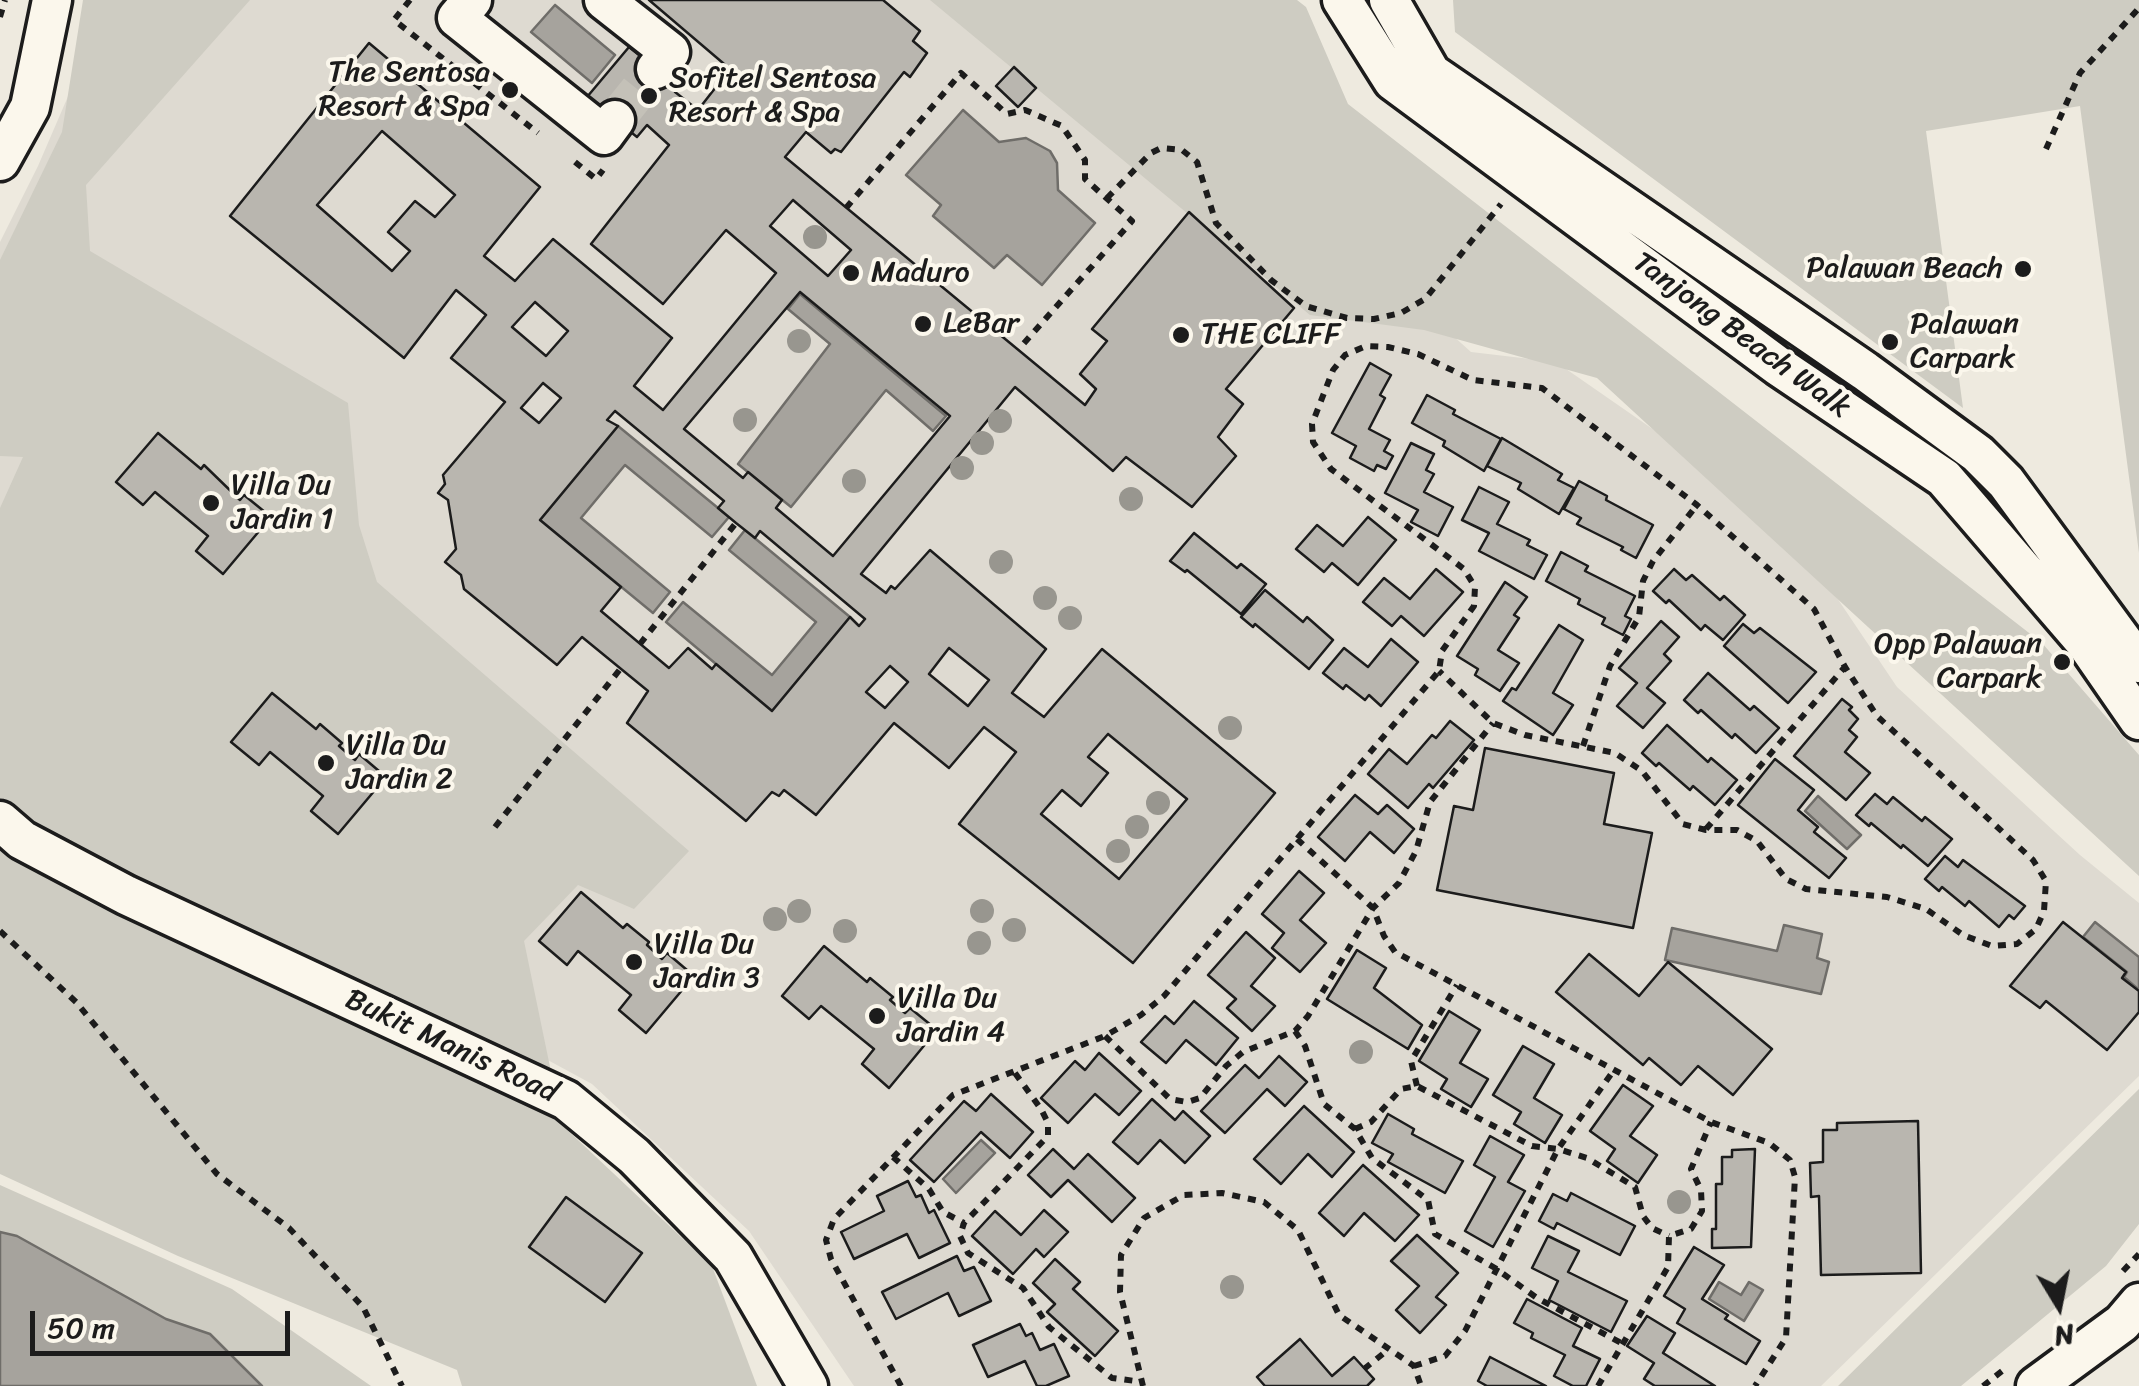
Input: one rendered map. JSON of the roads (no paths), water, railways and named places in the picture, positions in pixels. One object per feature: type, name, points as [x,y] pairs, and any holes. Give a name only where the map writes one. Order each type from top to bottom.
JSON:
[{"type":"street","points":[[0,161],[30,107],[52,0]]},
{"type":"street","points":[[472,0],[457,18],[604,134],[615,120]]},
{"type":"street","points":[[604,0],[670,52],[656,69]]},
{"type":"street","name":"Tanjong Beach Walk","points":[[1342,0],[1393,81],[1778,366],[1944,478],[2133,692]]},
{"type":"street","name":"Tanjong Beach Walk","points":[[1389,0],[1432,73],[1865,371],[1978,454],[2006,482],[2115,627],[2133,692]]},
{"type":"street","name":"Bukit Manis Road","points":[[0,821],[22,840],[126,895],[566,1100],[634,1156],[733,1257],[808,1386]]},
{"type":"street","points":[[2036,1386],[2122,1323],[2139,1302]]},
{"type":"tunnel","points":[[615,120],[656,69]]},
{"type":"place","name":"The Sentosa Resort & Spa","points":[[510,90]]},
{"type":"place","name":"Sofitel Sentosa Resort & Spa","points":[[649,96]]},
{"type":"place","name":"Palawan Beach","points":[[2023,269]]},
{"type":"place","name":"Maduro","points":[[851,273]]},
{"type":"place","name":"LeBar","points":[[923,324]]},
{"type":"place","name":"THE CLIFF","points":[[1181,335]]},
{"type":"place","name":"Palawan Carpark","points":[[1890,342]]},
{"type":"place","name":"Villa Du Jardin 1","points":[[211,503]]},
{"type":"place","name":"Opp Palawan Carpark","points":[[2062,662]]},
{"type":"place","name":"Villa Du Jardin 2","points":[[326,763]]},
{"type":"place","name":"Villa Du Jardin 3","points":[[634,962]]},
{"type":"place","name":"Villa Du Jardin 4","points":[[877,1016]]}]
